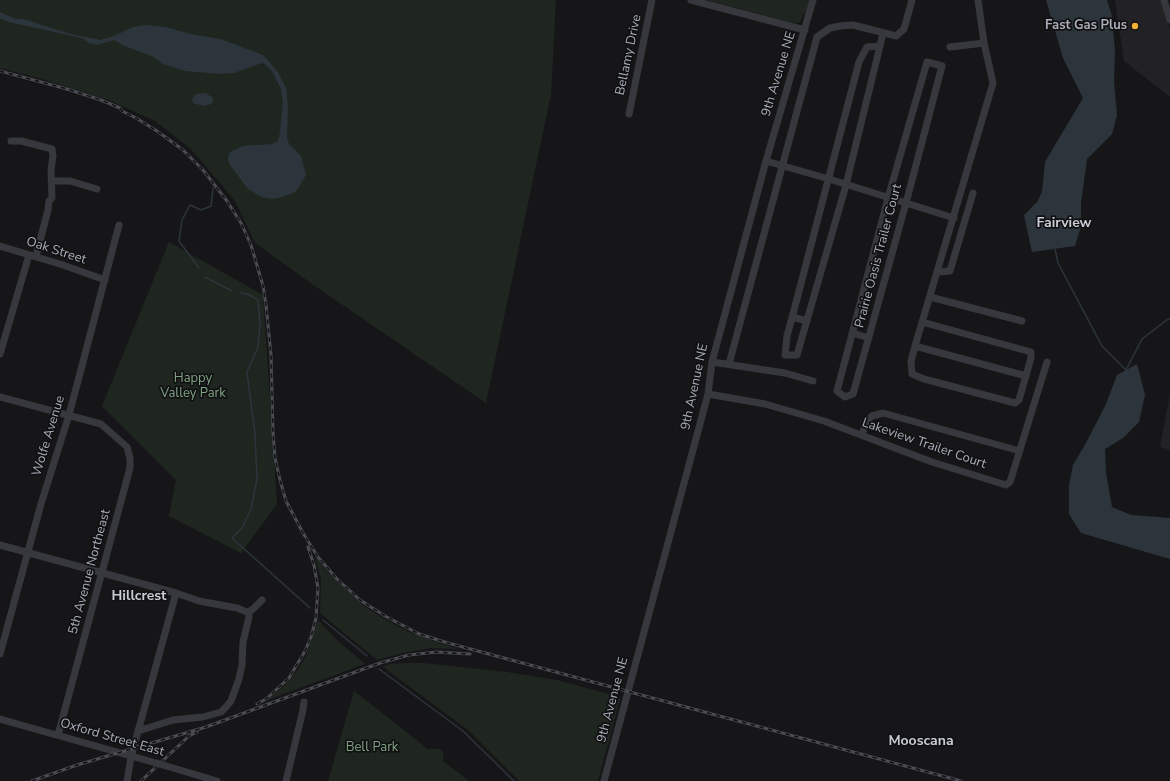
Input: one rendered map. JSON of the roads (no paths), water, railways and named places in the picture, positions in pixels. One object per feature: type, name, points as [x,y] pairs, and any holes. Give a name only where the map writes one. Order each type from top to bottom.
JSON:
[{"type":"street","name":"Bellamy Drive","points":[[629,114],[652,0]]},
{"type":"street","points":[[691,0],[805,30]]},
{"type":"street","name":"9th Avenue NE","points":[[604,781],[708,394],[712,362],[766,161],[813,0]]},
{"type":"street","points":[[729,364],[817,37],[830,28],[840,26],[853,26],[896,36],[904,29],[912,0]]},
{"type":"street","points":[[922,322],[1031,352],[1031,358],[1019,400],[1015,403],[924,379],[912,374],[911,361],[915,346],[922,322],[938,272],[993,83],[984,43],[978,0]]},
{"type":"street","points":[[1164,0],[1170,20]]},
{"type":"street","points":[[880,46],[867,47],[859,62],[792,317],[784,355],[797,355],[846,185],[880,46],[883,33]]},
{"type":"street","points":[[950,47],[984,43]]},
{"type":"street","name":"Prairie Oasis Trailer Court","points":[[926,62],[942,66],[906,203],[853,394],[845,397],[837,392],[888,198],[926,62]]},
{"type":"street","points":[[0,354],[48,210],[49,201],[52,198],[52,149],[21,141],[11,141]]},
{"type":"street","points":[[766,161],[954,218]]},
{"type":"street","points":[[51,181],[70,181],[96,189]]},
{"type":"street","points":[[938,272],[950,271],[973,193]]},
{"type":"street","name":"Wolfe Avenue","points":[[0,654],[40,504],[69,415],[119,225]]},
{"type":"street","name":"Oak Street","points":[[0,246],[104,280]]},
{"type":"street","points":[[930,297],[1022,321]]},
{"type":"street","points":[[792,317],[807,321]]},
{"type":"street","points":[[853,334],[869,338]]},
{"type":"street","points":[[915,346],[1026,376]]},
{"type":"street","points":[[712,362],[785,374],[813,381]]},
{"type":"street","name":"Lakeview Trailer Court","points":[[708,394],[765,404],[824,421],[932,462],[1006,485],[1010,482],[1047,362]]},
{"type":"street","points":[[0,397],[69,415]]},
{"type":"street","points":[[862,435],[866,422],[872,416],[883,413],[1020,451]]},
{"type":"street","name":"5th Avenue Northeast","points":[[58,735],[130,468],[130,458],[127,447],[102,424],[69,415]]},
{"type":"street","points":[[0,545],[102,572],[200,601],[237,608],[248,612],[253,610],[262,600]]},
{"type":"street","points":[[127,781],[131,757],[176,593]]},
{"type":"street","points":[[138,731],[173,720],[208,716],[221,712],[226,707],[231,701],[241,672],[243,642],[249,617],[248,612]]},
{"type":"street","points":[[286,781],[304,702]]},
{"type":"street","name":"Oxford Street East","points":[[0,719],[121,752],[131,757],[212,780]]},
{"type":"waterway","points":[[199,268],[179,241],[182,220],[190,205],[201,210],[211,206],[213,188]]},
{"type":"waterway","points":[[1055,249],[1058,263],[1102,346],[1126,370],[1142,339],[1170,319]]},
{"type":"waterway","points":[[205,277],[232,291]]},
{"type":"waterway","points":[[241,293],[248,294],[258,300],[260,324],[258,347],[247,372],[255,434],[257,479],[251,509],[242,528],[232,538],[310,608]]},
{"type":"waterway","points":[[323,620],[367,656]]},
{"type":"waterway","points":[[379,669],[463,731],[514,781]]},
{"type":"railway","points":[[0,71],[67,89],[120,108],[122,111],[157,131],[183,150],[203,170],[227,201],[241,223],[251,245],[263,286],[271,355],[275,458],[286,501],[318,557],[337,579],[360,600],[385,616],[419,634],[448,643],[961,781]]},
{"type":"railway","points":[[257,704],[266,699],[289,678],[305,651],[311,637],[316,618],[318,588],[314,565],[308,547]]},
{"type":"railway","points":[[32,781],[77,765],[206,727],[380,663],[409,655],[436,652],[470,654]]},
{"type":"railway","points":[[141,781],[189,736],[197,732]]},
{"type":"place","name":"Fast Gas Plus","points":[[1135,26]]},
{"type":"district","name":"Fairview","points":[[1064,224]]},
{"type":"district","name":"Hillcrest","points":[[139,597]]},
{"type":"district","name":"Mooscana","points":[[921,742]]},
{"type":"park label","name":"Happy Valley Park","points":[[193,386]]},
{"type":"park label","name":"Bell Park","points":[[372,748]]}]
